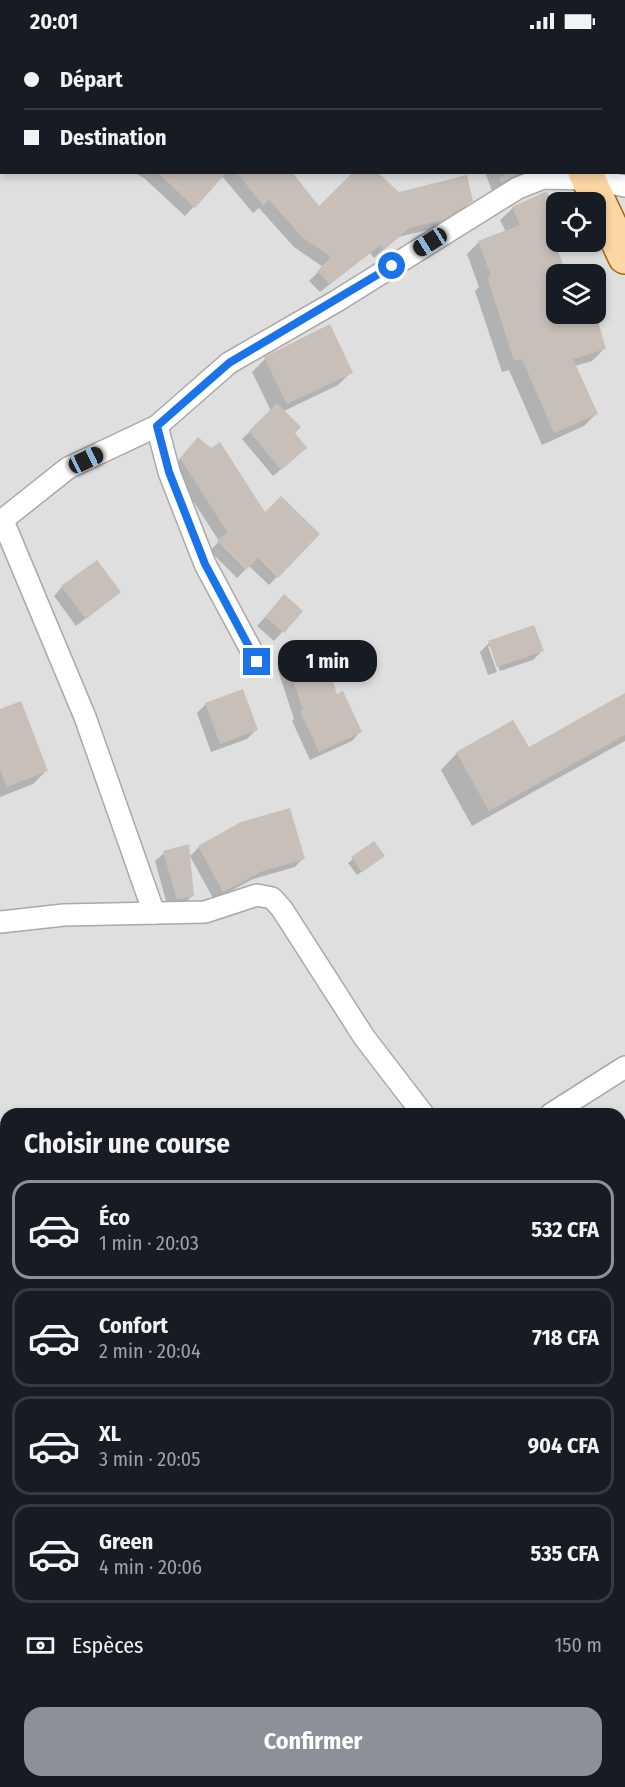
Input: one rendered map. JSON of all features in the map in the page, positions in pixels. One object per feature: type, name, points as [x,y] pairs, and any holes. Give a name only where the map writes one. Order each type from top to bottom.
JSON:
[{"type":"main road","points":[[586,176],[625,257]]},
{"type":"street","points":[[154,913],[85,717],[2,522],[68,468],[157,426],[229,363],[335,302],[518,188],[543,178],[586,176],[624,185]]},
{"type":"street","points":[[157,426],[169,472],[205,564],[257,662]]},
{"type":"street","points":[[0,922],[64,915],[205,912],[257,894],[272,898],[282,909],[364,1037],[418,1108]]},
{"type":"street","points":[[560,1108],[625,1067]]},
{"type":"shaded area","points":[[0,174],[625,174],[625,1108],[0,1108]]},
{"type":"building","points":[[159,174],[225,174],[195,208]]},
{"type":"building","points":[[238,174],[294,174],[319,206],[351,174],[379,174],[399,192],[467,175],[473,201],[443,220],[409,228],[384,250],[380,245],[330,284],[317,271],[331,257],[303,238],[269,200],[263,205]]},
{"type":"building","points":[[507,174],[518,174],[501,183],[499,178]]},
{"type":"building","points":[[547,191],[546,252],[558,252],[563,264],[546,264],[546,324],[599,324],[606,349],[573,359],[598,414],[554,433],[522,359],[514,361],[487,277],[491,276],[478,241],[520,225],[512,207]]},
{"type":"building","points":[[330,324],[353,373],[287,404],[264,357]]},
{"type":"building","points":[[277,403],[301,427],[295,433],[307,448],[281,470],[249,431]]},
{"type":"building","points":[[198,437],[211,448],[220,442],[265,512],[281,496],[320,534],[278,578],[258,558],[246,570],[217,541],[227,532],[180,458]]},
{"type":"building","points":[[97,560],[121,592],[86,619],[61,586]]},
{"type":"building","points":[[284,594],[303,611],[284,633],[265,617]]},
{"type":"building","points":[[534,625],[544,651],[497,667],[488,641]]},
{"type":"building","points":[[322,648],[337,694],[343,691],[362,732],[319,752],[300,711],[303,710],[286,660]]},
{"type":"building","points":[[243,689],[258,730],[220,744],[205,703]]},
{"type":"building","points":[[625,693],[625,735],[489,811],[456,752],[513,720],[529,747]]},
{"type":"building","points":[[21,701],[48,771],[7,787],[0,769],[0,709]]},
{"type":"building","points":[[290,808],[305,859],[263,871],[223,892],[198,846],[241,822]]},
{"type":"building","points":[[374,841],[385,856],[362,872],[351,857]]},
{"type":"building","points":[[189,844],[194,896],[177,900],[163,851]]},
{"type":"route","points":[[257,662],[205,564],[169,472],[157,426],[229,363],[392,266]]}]
